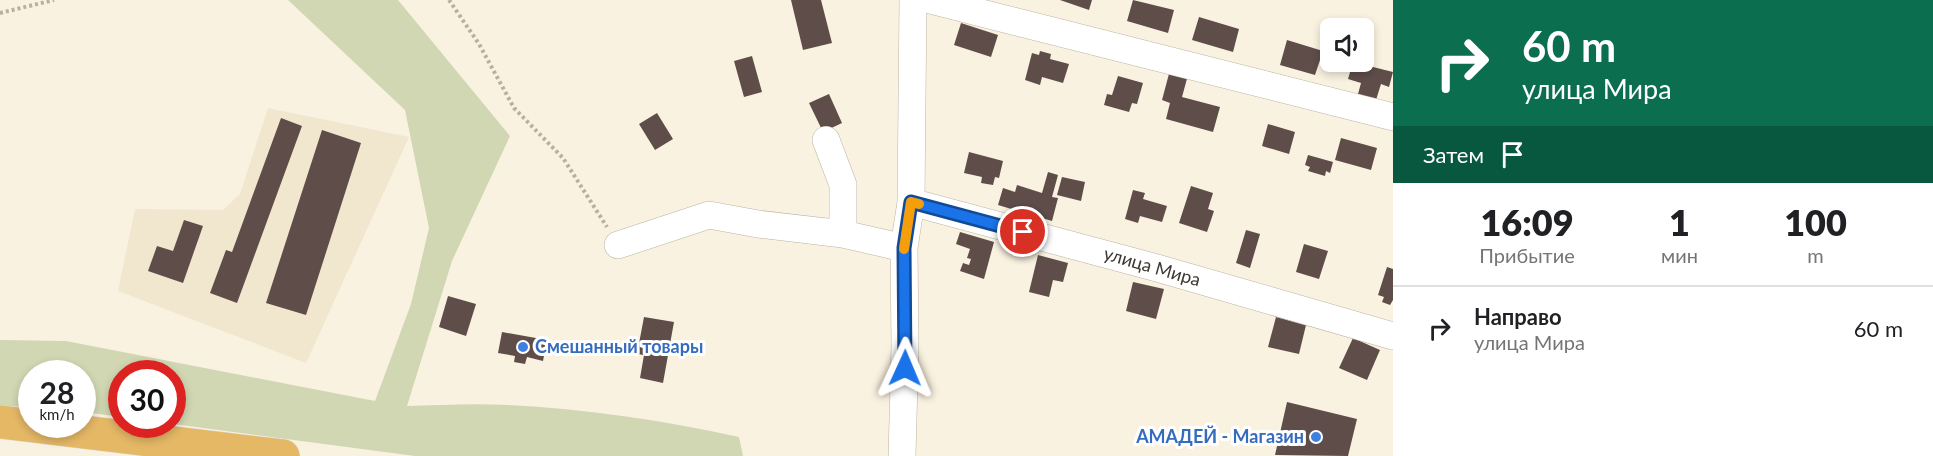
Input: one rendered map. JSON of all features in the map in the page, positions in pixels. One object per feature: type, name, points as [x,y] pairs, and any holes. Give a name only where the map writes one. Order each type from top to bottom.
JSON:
[{"type":"main road","points":[[0,422],[282,456]]},
{"type":"street","points":[[902,456],[905,346],[904,248],[911,202],[913,0]]},
{"type":"street","points":[[930,0],[1393,117]]},
{"type":"street","points":[[826,140],[843,186],[843,234]]},
{"type":"street","name":"улица Мира","points":[[911,202],[1157,268],[1393,336]]},
{"type":"street","points":[[618,245],[709,215],[758,224],[843,234],[904,248]]},
{"type":"path","points":[[0,13],[54,0]]},
{"type":"path","points":[[449,0],[479,44],[514,108],[563,158],[618,245]]},
{"type":"shaded area","points":[[268,108],[409,137],[306,363],[118,291],[135,209],[223,210],[240,194]]},
{"type":"green space","points":[[288,0],[398,0],[510,136],[452,261],[407,406],[508,405],[624,416],[739,437],[743,456],[415,456],[186,426],[186,364],[375,401],[411,304],[429,228],[405,110]]},
{"type":"green space","points":[[0,340],[66,341],[164,360],[108,360],[108,415],[96,414],[96,360],[18,360],[18,407],[0,406]]},
{"type":"building","points":[[791,0],[821,0],[832,43],[803,50]]},
{"type":"building","points":[[1060,0],[1092,0],[1089,10]]},
{"type":"building","points":[[1133,0],[1174,10],[1168,33],[1127,21]]},
{"type":"building","points":[[1199,17],[1239,29],[1233,52],[1192,40]]},
{"type":"building","points":[[961,23],[998,35],[991,57],[954,45]]},
{"type":"building","points":[[1287,40],[1320,50],[1320,60],[1315,75],[1280,65]]},
{"type":"building","points":[[1040,51],[1051,54],[1050,59],[1069,64],[1063,83],[1042,77],[1040,85],[1025,80],[1032,53],[1039,55]]},
{"type":"building","points":[[752,56],[762,92],[744,97],[734,61]]},
{"type":"building","points":[[1374,67],[1393,72],[1389,87],[1381,84],[1376,100],[1358,94],[1361,83],[1348,79],[1350,72],[1374,72]]},
{"type":"building","points":[[1170,70],[1188,75],[1182,97],[1220,107],[1213,132],[1166,119],[1170,103],[1162,100]]},
{"type":"building","points":[[1118,76],[1143,83],[1137,104],[1132,103],[1129,112],[1104,105],[1107,94],[1112,95]]},
{"type":"building","points":[[829,94],[842,123],[823,132],[809,103]]},
{"type":"building","points":[[657,113],[673,139],[655,150],[639,124]]},
{"type":"building","points":[[281,118],[302,126],[237,303],[210,293],[226,250],[232,252]]},
{"type":"building","points":[[1268,124],[1295,132],[1289,154],[1262,146]]},
{"type":"building","points":[[322,130],[361,143],[306,315],[266,303]]},
{"type":"building","points":[[1341,138],[1377,148],[1371,170],[1335,160]]},
{"type":"building","points":[[969,152],[1003,161],[999,178],[995,177],[993,185],[981,183],[982,177],[964,173]]},
{"type":"building","points":[[1308,155],[1333,162],[1330,173],[1326,171],[1325,176],[1308,171],[1310,167],[1305,165]]},
{"type":"building","points":[[1048,172],[1058,175],[1052,197],[1058,198],[1052,221],[998,205],[1003,188],[1015,192],[1017,185],[1042,193]]},
{"type":"building","points":[[1062,177],[1085,182],[1081,201],[1057,195]]},
{"type":"building","points":[[1191,186],[1213,193],[1208,209],[1214,211],[1207,232],[1179,223]]},
{"type":"building","points":[[1133,190],[1145,193],[1143,199],[1167,206],[1162,222],[1140,216],[1138,223],[1125,219]]},
{"type":"building","points":[[184,220],[203,226],[183,283],[148,271],[157,246],[173,251]]},
{"type":"building","points":[[1246,230],[1260,234],[1250,268],[1236,263]]},
{"type":"building","points":[[960,232],[994,242],[984,279],[960,271],[963,263],[969,265],[971,259],[967,258],[970,249],[956,244]]},
{"type":"building","points":[[1304,244],[1328,251],[1319,279],[1296,272]]},
{"type":"building","points":[[1038,255],[1068,263],[1063,282],[1053,280],[1049,297],[1029,292]]},
{"type":"building","points":[[1387,267],[1393,269],[1393,300],[1390,305],[1382,302],[1384,297],[1378,295]]},
{"type":"building","points":[[1133,282],[1164,289],[1156,319],[1126,311]]},
{"type":"building","points":[[448,296],[476,304],[466,336],[439,327]]},
{"type":"building","points":[[644,317],[674,322],[663,383],[640,378],[644,355],[637,354]]},
{"type":"building","points":[[1276,317],[1306,325],[1299,354],[1268,347]]},
{"type":"building","name":"Смешанный товары","points":[[502,332],[547,340],[543,361],[527,357],[525,364],[514,362],[515,356],[498,353]]},
{"type":"building","points":[[1353,338],[1380,350],[1367,380],[1339,368]]},
{"type":"building","name":"АМАДЕЙ - Магазин","points":[[1287,402],[1357,419],[1348,456],[1275,455]]},
{"type":"slow traffic","points":[[904,249],[911,202],[919,204]]},
{"type":"place","name":"Смешанный товары","points":[[523,347]]},
{"type":"place","name":"АМАДЕЙ - Магазин","points":[[1316,437]]},
{"type":"route","points":[[905,368],[904,248],[911,202],[1023,232]]}]
